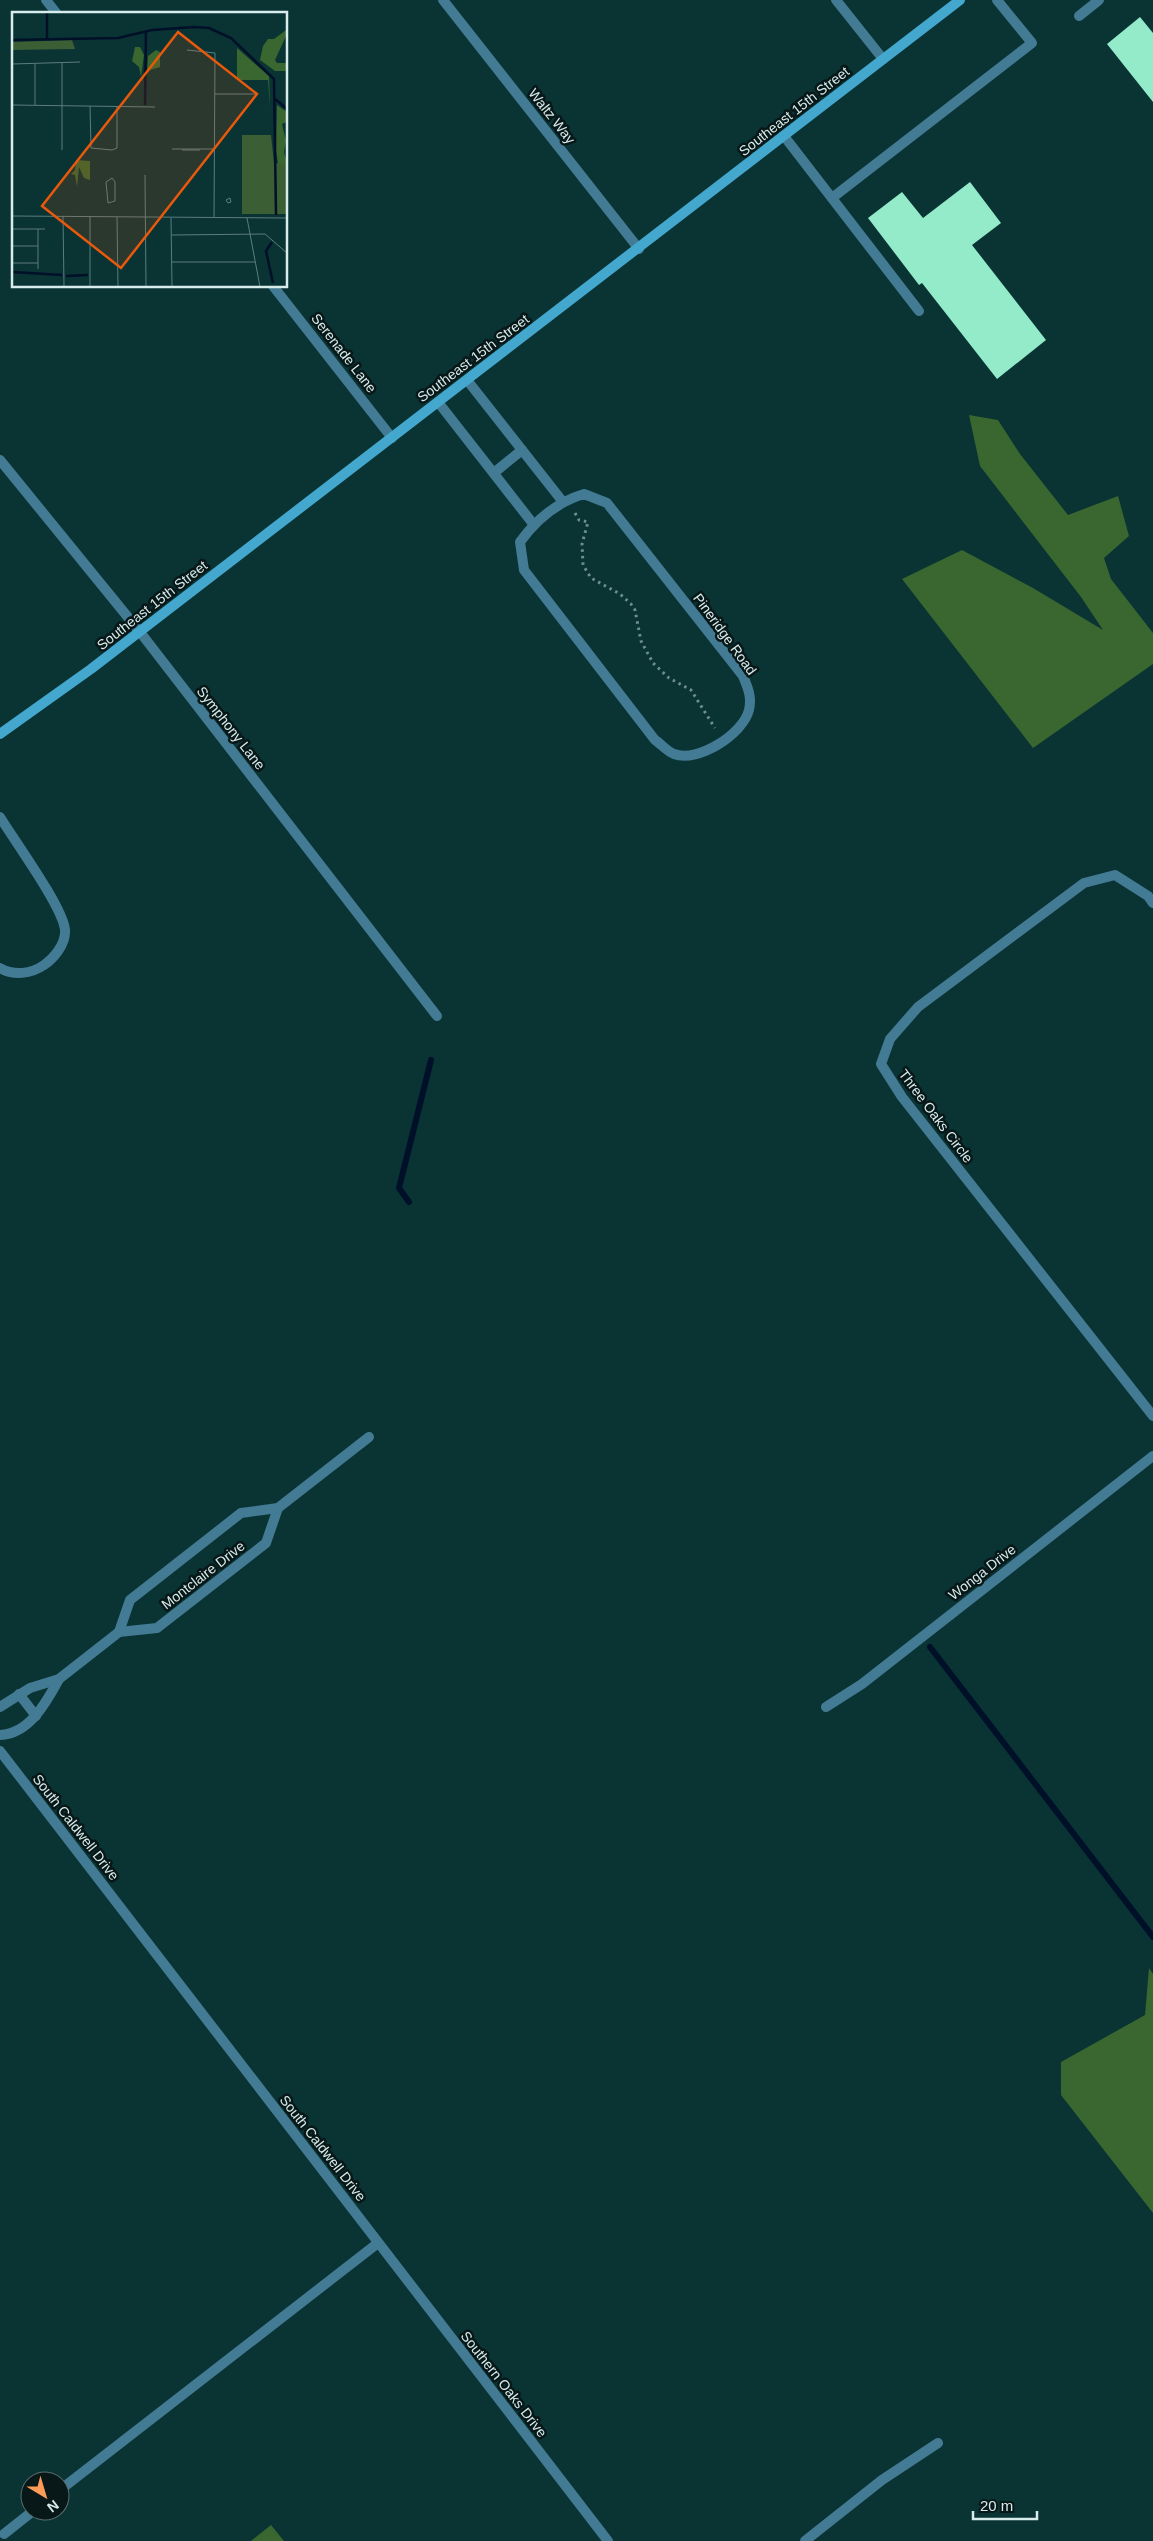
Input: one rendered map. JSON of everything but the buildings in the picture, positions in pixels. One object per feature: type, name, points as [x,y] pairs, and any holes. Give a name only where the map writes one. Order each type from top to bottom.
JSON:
[{"type":"main road","name":"Southeast 15th Street","points":[[0,734],[91,670],[960,0]]},
{"type":"street","points":[[46,0],[55,12]]},
{"type":"street","name":"Waltz Way","points":[[443,0],[639,248]]},
{"type":"street","points":[[836,0],[883,59]]},
{"type":"street","points":[[832,198],[1032,43],[997,0]]},
{"type":"street","points":[[1080,16],[1099,0]]},
{"type":"street","points":[[784,136],[919,311]]},
{"type":"street","name":"Serenade Lane","points":[[275,288],[392,438]]},
{"type":"street","points":[[467,380],[563,502]]},
{"type":"street","points":[[438,402],[495,472],[534,525]]},
{"type":"street","points":[[495,472],[522,450]]},
{"type":"street","name":"Symphony Lane","points":[[0,460],[140,632],[437,1016]]},
{"type":"street","name":"Pineridge Road","points":[[584,494],[607,503],[743,676],[750,694],[749,711],[743,723],[709,751],[694,756],[673,754],[655,740],[524,570],[520,556],[520,542],[534,525],[563,502],[584,494]]},
{"type":"street","points":[[0,817],[60,914],[65,931],[63,942],[54,957],[42,966],[27,972],[16,973],[0,968]]},
{"type":"street","name":"Three Oaks Circle","points":[[1153,903],[1148,896],[1115,875],[1084,883],[918,1007],[890,1039],[881,1064],[902,1097],[1153,1416]]},
{"type":"street","points":[[278,1508],[369,1437]]},
{"type":"street","name":"Wonga Drive","points":[[826,1707],[862,1684],[1153,1456]]},
{"type":"street","name":"Montclaire Drive","points":[[278,1508],[266,1544],[157,1628],[119,1632],[130,1600],[240,1513],[278,1508]]},
{"type":"street","points":[[0,1707],[19,1694],[59,1679],[119,1632]]},
{"type":"street","points":[[0,1735],[12,1735],[36,1716],[59,1679]]},
{"type":"street","points":[[19,1694],[36,1716]]},
{"type":"street","name":"South Caldwell Drive","points":[[0,1751],[378,2243]]},
{"type":"street","points":[[70,2482],[378,2243]]},
{"type":"street","name":"Southern Oaks Drive","points":[[378,2243],[608,2541]]},
{"type":"street","points":[[805,2541],[882,2480],[938,2443]]},
{"type":"street","points":[[4,2534],[20,2521]]},
{"type":"path","points":[[574,508],[579,520],[588,522],[582,544],[583,565],[587,572],[591,578],[620,594],[631,604],[635,610],[640,641],[653,663],[669,678],[691,690],[720,735]]},
{"type":"green space","points":[[969,415],[998,420],[1020,454],[1068,515],[1118,496],[1129,536],[1104,558],[1111,579],[1153,633],[1153,664],[1033,748],[902,579],[962,550],[1033,588],[1103,630],[1081,597],[980,466]]},
{"type":"green space","points":[[1149,1968],[1153,1974],[1153,2213],[1061,2095],[1061,2062],[1145,2015]]},
{"type":"green space","points":[[271,2525],[284,2541],[251,2541]]},
{"type":"waterway","points":[[409,1202],[399,1188],[431,1060]]},
{"type":"waterway","points":[[930,1647],[1153,1937]]}]
